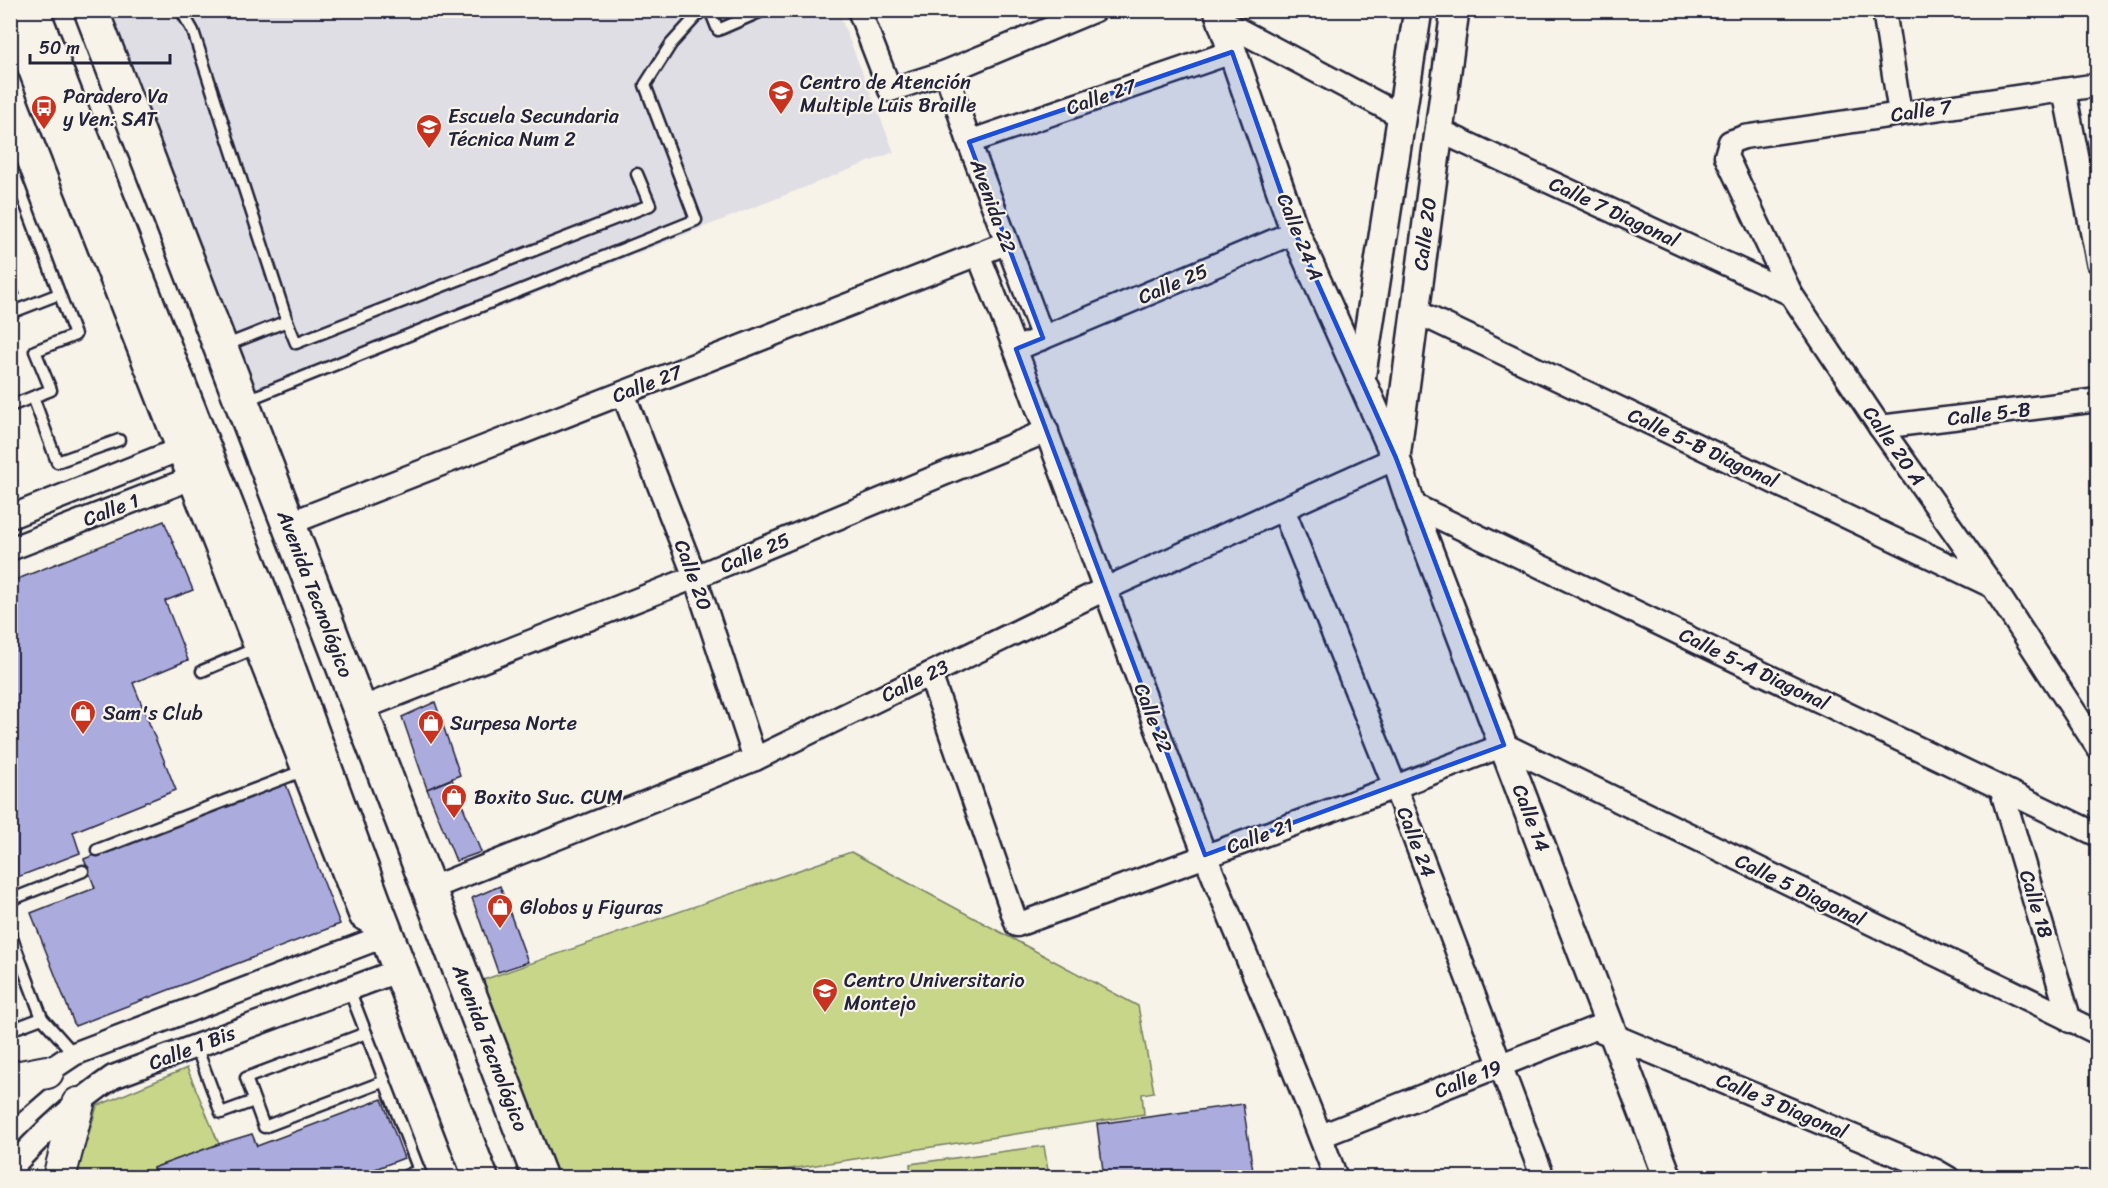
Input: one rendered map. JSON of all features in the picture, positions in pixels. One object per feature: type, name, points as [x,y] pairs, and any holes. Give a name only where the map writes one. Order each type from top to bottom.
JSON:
[{"type":"main road","points":[[32,10],[31,67],[195,460],[233,527],[262,643],[313,767],[387,935],[481,1178]]},
{"type":"main road","name":"Avenida Tecnológico","points":[[91,10],[540,1178]]},
{"type":"main road","points":[[233,527],[254,547],[270,587],[274,590],[285,594],[311,583]]},
{"type":"main road","points":[[262,643],[325,618]]},
{"type":"main road","points":[[10,1079],[47,1072]]},
{"type":"main road","points":[[59,1178],[78,1104]]},
{"type":"street","points":[[859,10],[890,90],[946,72],[1095,10]]},
{"type":"street","name":"Calle 20","points":[[1361,379],[1418,10]]},
{"type":"street","name":"Calle 20","points":[[1396,459],[1455,10]]},
{"type":"street","points":[[1884,10],[1900,114]]},
{"type":"street","points":[[1220,16],[1401,116]]},
{"type":"street","name":"Calle 24 A","points":[[1220,16],[1295,232],[1396,459]]},
{"type":"street","points":[[10,20],[31,67]]},
{"type":"street","name":"Calle 27","points":[[969,142],[1233,52]]},
{"type":"street","name":"Avenida 22","points":[[946,72],[969,142],[1043,338]]},
{"type":"street","name":"Calle 7","points":[[1744,137],[2097,85]]},
{"type":"street","points":[[2064,90],[2097,262]]},
{"type":"street","name":"Calle 7 Diagonal","points":[[1438,130],[1791,294]]},
{"type":"street","name":"Calle 20 A","points":[[1744,137],[1730,142],[1726,156],[1791,294],[1880,427],[2088,715],[2097,748]]},
{"type":"street","name":"Calle 25","points":[[1016,349],[1295,232]]},
{"type":"street","name":"Calle 27","points":[[288,524],[1006,243]]},
{"type":"street","name":"Calle 22","points":[[978,254],[1047,431],[1205,855],[1321,1136],[1336,1178]]},
{"type":"street","name":"Calle 5-B Diagonal","points":[[1415,310],[1992,585]]},
{"type":"street","name":"Calle 20","points":[[623,393],[695,578],[755,759]]},
{"type":"street","name":"Calle 5-B","points":[[1880,427],[2097,400]]},
{"type":"street","name":"Calle 25","points":[[360,709],[695,578],[1047,431]]},
{"type":"street","name":"Calle 14","points":[[1396,459],[1411,504],[1668,1178]]},
{"type":"street","name":"Calle 23","points":[[429,889],[755,759],[1104,589],[1396,459]]},
{"type":"street","points":[[195,460],[262,643]]},
{"type":"street","name":"Calle 1","points":[[10,517],[195,460]]},
{"type":"street","name":"Calle 1","points":[[10,549],[195,460]]},
{"type":"street","name":"Calle 5-A Diagonal","points":[[1411,504],[2097,835]]},
{"type":"street","name":"Calle 24","points":[[1283,508],[1395,787],[1544,1178]]},
{"type":"street","name":"Calle 21","points":[[930,674],[1017,925],[1504,745]]},
{"type":"street","name":"Calle 5 Diagonal","points":[[1504,745],[2097,1034]]},
{"type":"street","name":"Calle 18","points":[[2001,788],[2070,1021]]},
{"type":"street","name":"Calle 1 Bis","points":[[10,1104],[47,1072],[74,1054],[387,935]]},
{"type":"street","name":"Calle 1 Bis","points":[[10,1169],[36,1139],[113,1077],[400,970]]},
{"type":"street","name":"Calle 19","points":[[1321,1136],[1595,1028],[1615,1037]]},
{"type":"street","name":"Calle 3 Diagonal","points":[[1615,1037],[1941,1175]]},
{"type":"lane","points":[[182,10],[193,31],[296,343],[650,205],[637,174]]},
{"type":"lane","points":[[242,402],[696,220],[645,85],[671,44],[702,10]]},
{"type":"lane","points":[[710,10],[718,30],[764,10]]},
{"type":"lane","points":[[10,163],[75,335],[35,351],[51,390],[10,406]]},
{"type":"lane","points":[[10,313],[59,294]]},
{"type":"lane","points":[[221,347],[288,321]]},
{"type":"lane","points":[[33,397],[57,462],[119,440]]},
{"type":"lane","points":[[202,671],[262,643]]},
{"type":"lane","points":[[97,850],[313,767]]},
{"type":"lane","points":[[10,900],[83,871]]},
{"type":"lane","points":[[10,933],[42,1018],[74,1054]]},
{"type":"lane","points":[[349,989],[421,1174],[401,1178]]},
{"type":"lane","points":[[10,1030],[42,1018]]},
{"type":"lane","points":[[366,1033],[246,1078],[264,1127],[385,1081]]},
{"type":"lane","points":[[196,1046],[221,1113],[254,1101]]},
{"type":"highlighted area","points":[[1232,52],[1295,232],[1396,458],[1504,745],[1205,855],[1016,349],[1043,338],[969,142]]},
{"type":"shaded area","name":"Escuela Secundaria Técnica Num 2","points":[[107,11],[838,11],[894,152],[259,403]]},
{"type":"green space","name":"Centro Universitario Montejo","points":[[851,852],[1138,1006],[1154,1092],[1142,1094],[1144,1114],[739,1177],[558,1177],[483,980]]},
{"type":"green space","points":[[187,1068],[219,1144],[153,1168],[155,1177],[76,1178],[97,1106]]},
{"type":"green space","points":[[1044,1146],[1049,1177],[911,1177],[910,1164]]},
{"type":"building","points":[[10,269],[20,294],[10,297]]},
{"type":"building","name":"Sam's Club","points":[[164,521],[193,590],[165,601],[188,660],[133,683],[176,790],[73,832],[80,853],[10,880],[10,582]]},
{"type":"building","name":"Surpesa Norte","points":[[435,702],[460,775],[427,789],[402,717]]},
{"type":"building","name":"Boxito Suc. CUM","points":[[452,779],[481,852],[456,861],[427,789]]},
{"type":"building","points":[[285,782],[340,924],[75,1026],[31,913],[95,888],[84,859]]},
{"type":"building","name":"Globos y Figuras","points":[[500,886],[528,962],[498,972],[472,898]]},
{"type":"building","points":[[382,1099],[404,1158],[357,1176],[358,1178],[155,1178],[153,1168],[219,1144],[252,1134],[257,1146]]},
{"type":"building","points":[[1243,1104],[1254,1178],[1104,1178],[1097,1124]]},
{"type":"building","points":[[899,1172],[900,1178],[861,1178]]},
{"type":"place","name":"Centro de Atención Multiple Luis Braille","points":[[781,116]]},
{"type":"place","name":"Paradero Va y Ven: SAT","points":[[44,131]]},
{"type":"place","name":"Escuela Secundaria Técnica Num 2","points":[[429,150]]},
{"type":"place","name":"Sam's Club","points":[[83,736]]},
{"type":"place","name":"Surpesa Norte","points":[[431,746]]},
{"type":"place","name":"Boxito Suc. CUM","points":[[454,820]]},
{"type":"place","name":"Globos y Figuras","points":[[500,930]]},
{"type":"place","name":"Centro Universitario Montejo","points":[[825,1014]]}]
